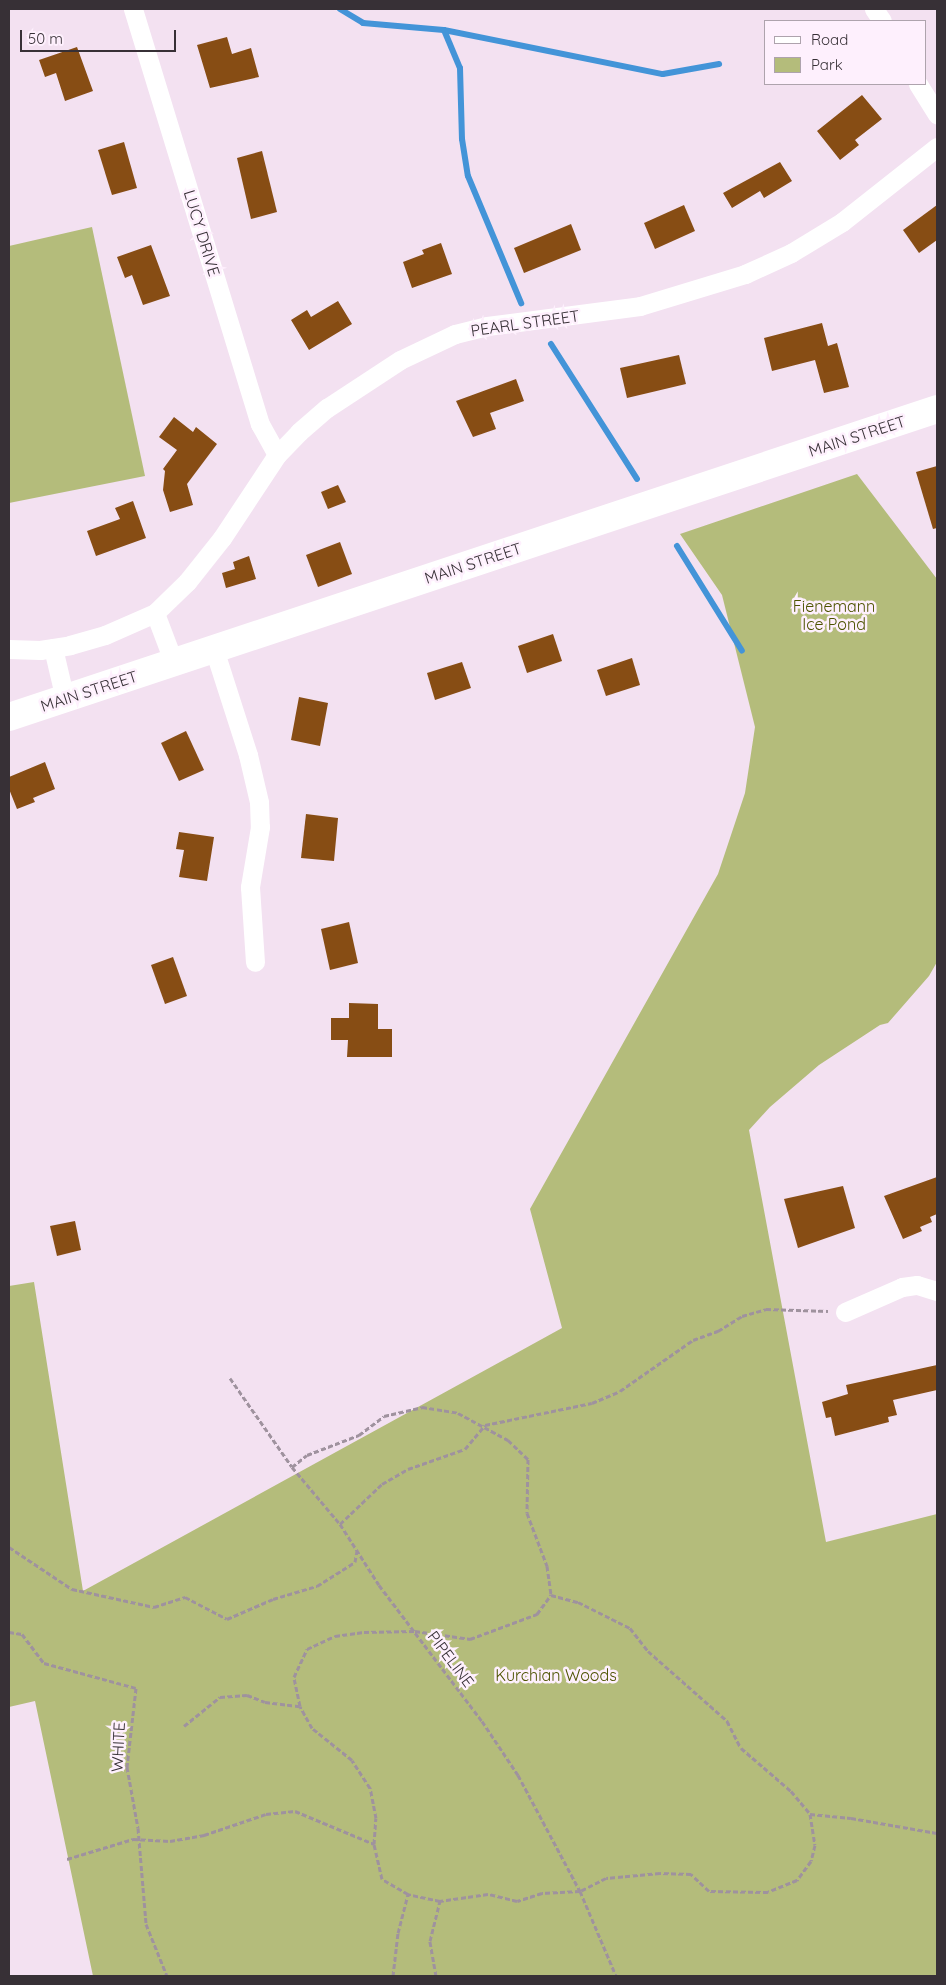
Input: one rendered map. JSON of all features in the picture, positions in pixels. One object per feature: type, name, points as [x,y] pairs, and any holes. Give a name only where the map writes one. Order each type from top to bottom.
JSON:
[{"type":"main road","name":"MAIN STREET","points":[[9,717],[937,409]]},
{"type":"street","name":"LUCY DRIVE","points":[[133,9],[260,424],[276,455]]},
{"type":"street","points":[[874,9],[881,20]]},
{"type":"street","points":[[919,85],[937,114]]},
{"type":"street","name":"PEARL STREET","points":[[9,649],[53,648],[105,635],[155,613],[181,589],[222,538],[276,455],[327,408],[420,350],[455,334],[487,326],[640,306],[744,274],[791,253],[842,222],[937,147]]},
{"type":"street","points":[[155,613],[174,663]]},
{"type":"street","points":[[53,648],[65,699]]},
{"type":"street","points":[[214,650],[258,793],[260,826],[250,887],[255,962]]},
{"type":"street","points":[[845,1312],[902,1286],[917,1285],[937,1291]]},
{"type":"path","points":[[340,1524],[382,1484],[408,1469],[465,1449],[485,1425],[592,1403],[620,1391],[693,1340],[742,1316],[766,1309],[845,1312]]},
{"type":"path","name":"PIPELINE","points":[[230,1378],[292,1467],[340,1524],[379,1585],[415,1631],[518,1775],[580,1891],[616,1976]]},
{"type":"path","points":[[292,1467],[307,1455],[359,1435],[384,1416],[422,1407],[458,1413],[485,1425],[508,1440],[528,1460],[528,1513],[546,1566],[551,1595],[536,1614],[470,1640],[415,1631],[364,1632],[334,1636],[307,1649],[294,1678],[300,1706],[312,1728],[352,1760],[370,1788],[376,1818],[374,1844],[382,1879],[408,1894],[440,1901],[488,1894],[517,1901],[542,1893],[580,1891],[606,1878],[660,1873],[691,1874],[709,1891],[768,1892],[797,1880],[811,1861],[815,1844],[810,1814],[792,1791],[741,1748],[727,1721],[655,1657],[630,1628],[578,1602],[551,1595]]},
{"type":"path","points":[[9,1546],[72,1589],[154,1607],[185,1598],[227,1619],[273,1599],[317,1586],[355,1562],[357,1550]]},
{"type":"path","name":"WHITE","points":[[9,1632],[22,1634],[44,1662],[136,1688],[127,1768],[139,1839],[146,1924],[167,1976]]},
{"type":"path","points":[[184,1726],[220,1697],[247,1695],[265,1702],[300,1706]]},
{"type":"path","points":[[67,1859],[139,1839],[170,1841],[266,1814],[295,1811],[374,1844]]},
{"type":"path","points":[[810,1814],[851,1818],[937,1833]]},
{"type":"path","points":[[393,1976],[398,1933],[408,1894]]},
{"type":"path","points":[[436,1976],[430,1940],[440,1901]]},
{"type":"green space","points":[[92,227],[145,476],[9,503],[9,246]]},
{"type":"green space","name":"Kurchian Woods","points":[[857,474],[937,579],[937,962],[929,976],[888,1023],[880,1025],[819,1065],[770,1107],[749,1130],[826,1542],[937,1514],[937,1976],[93,1976],[35,1701],[9,1707],[9,1286],[34,1282],[83,1591],[562,1328],[530,1209],[718,874],[745,793],[755,727],[722,595],[680,534]]},
{"type":"building","points":[[227,37],[232,54],[251,48],[259,77],[210,88],[197,45]]},
{"type":"building","points":[[77,47],[93,91],[65,101],[56,73],[45,77],[39,60]]},
{"type":"building","points":[[862,95],[882,119],[855,140],[859,145],[840,160],[817,131]]},
{"type":"building","points":[[124,142],[137,188],[112,195],[98,150]]},
{"type":"building","points":[[262,151],[277,212],[251,219],[237,158]]},
{"type":"building","points":[[780,162],[792,181],[764,198],[760,191],[732,208],[723,193]]},
{"type":"building","points":[[684,205],[695,231],[655,249],[644,223]]},
{"type":"building","points":[[937,205],[937,240],[919,253],[903,230]]},
{"type":"building","points":[[571,224],[581,250],[524,273],[514,248]]},
{"type":"building","points":[[441,243],[452,274],[412,288],[403,262],[424,254],[422,250]]},
{"type":"building","points":[[151,245],[170,296],[143,305],[132,275],[125,278],[117,257]]},
{"type":"building","points":[[338,301],[352,324],[309,350],[291,320],[307,310],[311,317]]},
{"type":"building","points":[[822,323],[828,346],[837,343],[849,387],[824,393],[815,360],[772,371],[764,338]]},
{"type":"building","points":[[679,355],[686,384],[627,398],[620,368]]},
{"type":"building","points":[[516,379],[524,401],[490,413],[496,429],[473,437],[456,401]]},
{"type":"building","points":[[174,417],[193,432],[196,427],[217,444],[187,484],[193,505],[170,512],[163,490],[165,471],[163,469],[177,450],[159,437]]},
{"type":"building","points":[[937,466],[937,528],[933,529],[916,472]]},
{"type":"building","points":[[338,485],[346,502],[328,509],[321,492]]},
{"type":"building","points":[[133,501],[146,538],[96,556],[87,531],[120,519],[115,508]]},
{"type":"building","points":[[340,542],[352,574],[318,587],[306,555]]},
{"type":"building","points":[[249,556],[256,579],[226,588],[222,573],[235,569],[233,562]]},
{"type":"building","points":[[553,634],[562,661],[527,673],[518,646]]},
{"type":"building","points":[[632,658],[640,685],[606,696],[597,670]]},
{"type":"building","points":[[462,662],[471,688],[435,700],[427,673]]},
{"type":"building","points":[[299,697],[328,703],[320,746],[291,740]]},
{"type":"building","points":[[186,731],[204,770],[179,781],[161,743]]},
{"type":"building","points":[[45,762],[55,789],[33,798],[35,802],[17,809],[9,789],[9,777]]},
{"type":"building","points":[[306,814],[338,818],[334,861],[301,858]]},
{"type":"building","points":[[179,832],[214,837],[207,881],[179,877],[184,850],[176,849]]},
{"type":"building","points":[[349,922],[358,963],[330,970],[321,929]]},
{"type":"building","points":[[173,957],[187,996],[165,1004],[151,965]]},
{"type":"building","points":[[349,1003],[378,1004],[378,1029],[392,1029],[392,1057],[347,1057],[348,1040],[331,1040],[331,1018],[349,1018]]},
{"type":"building","points":[[937,1177],[937,1214],[930,1217],[932,1222],[920,1227],[922,1231],[903,1239],[884,1196]]},
{"type":"building","points":[[843,1186],[855,1228],[798,1248],[784,1199]]},
{"type":"building","points":[[75,1221],[81,1250],[57,1256],[50,1226]]},
{"type":"building","points":[[937,1365],[937,1390],[893,1400],[897,1415],[888,1417],[889,1422],[835,1436],[831,1417],[826,1418],[822,1402],[848,1394],[846,1385]]},
{"type":"waterway","points":[[340,9],[363,23],[444,30],[663,74],[719,64]]},
{"type":"waterway","points":[[444,30],[460,68],[462,139],[468,176],[521,303]]},
{"type":"waterway","points":[[551,344],[637,479]]},
{"type":"waterway","points":[[677,546],[742,651]]},
{"type":"park label","name":"Fienemann Ice Pond","points":[[834,615]]}]
